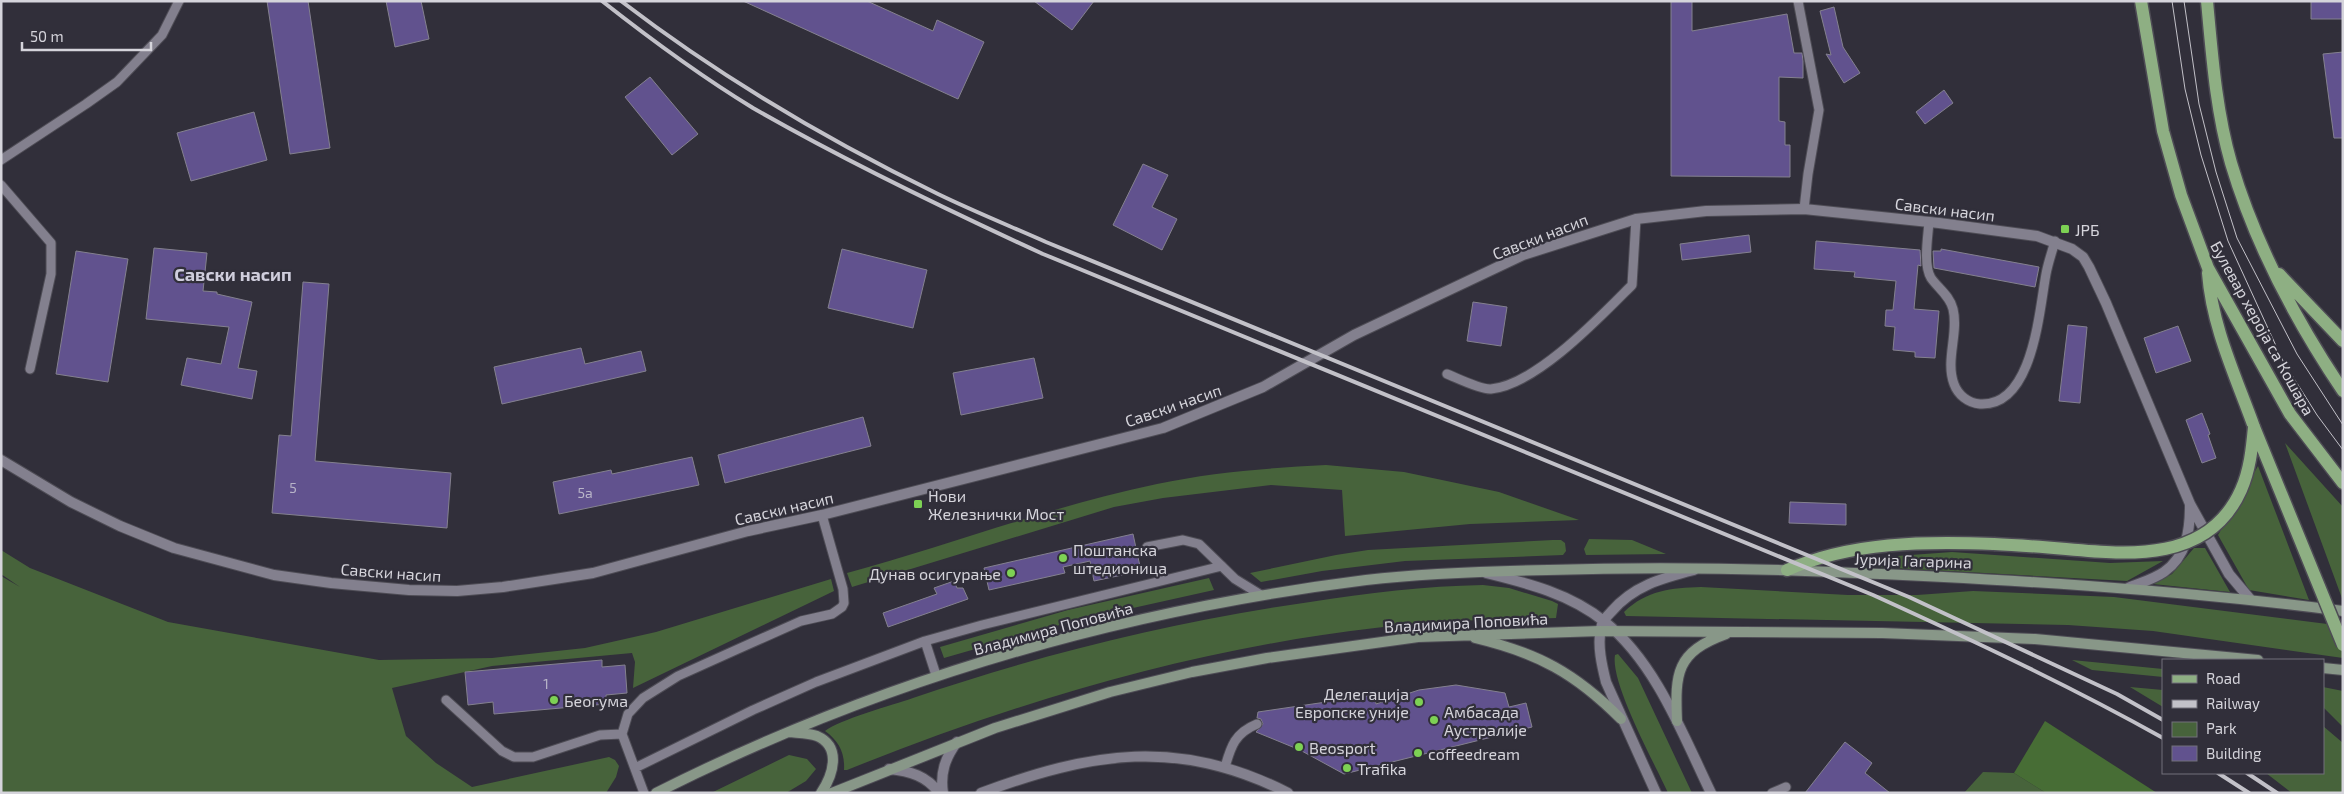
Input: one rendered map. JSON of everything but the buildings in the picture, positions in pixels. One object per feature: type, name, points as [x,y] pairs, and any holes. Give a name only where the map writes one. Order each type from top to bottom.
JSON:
[{"type":"main road","name":"Булевар хероја са Кошара","points":[[2141,1],[2163,131],[2181,195],[2208,268],[2290,414],[2343,483]]},
{"type":"main road","points":[[2207,1],[2216,79],[2231,162],[2249,215],[2297,319],[2343,391]]},
{"type":"main road","points":[[2272,267],[2313,307],[2343,341]]},
{"type":"main road","points":[[2208,268],[2209,291],[2222,340],[2254,427],[2343,645]]},
{"type":"main road","points":[[1787,570],[1830,555],[1878,547],[1944,542],[2120,554],[2160,551],[2186,542],[2219,521],[2237,498],[2249,467],[2254,427]]},
{"type":"main road","name":"Јурија Гагарина","points":[[1480,572],[1705,568],[1948,576],[2128,588],[2250,599],[2343,611]]},
{"type":"main road","name":"Владимира Поповића","points":[[656,793],[786,732],[872,698],[936,675],[1034,647],[1126,623],[1261,595],[1369,580],[1480,572]]},
{"type":"main road","points":[[1615,631],[1882,633],[2035,639],[2247,659]]},
{"type":"main road","name":"Владимира Поповића","points":[[832,793],[888,768],[1044,711],[1192,672],[1316,650],[1462,634],[1615,631]]},
{"type":"main road","points":[[1677,720],[1676,686],[1681,666],[1693,652],[1705,643],[1732,632]]},
{"type":"main road","points":[[1462,634],[1501,644],[1540,658],[1584,685],[1621,719]]},
{"type":"main road","points":[[2324,668],[2343,670]]},
{"type":"main road","points":[[786,732],[815,735],[825,741],[831,748],[832,772],[821,793]]},
{"type":"street","name":"Савски насип","points":[[1,460],[71,502],[120,526],[174,548],[274,575],[331,583],[409,590],[457,591],[503,587],[593,573],[748,531],[822,515],[1163,428],[1263,387],[1354,335],[1523,255],[1636,219],[1706,212],[1804,210],[1929,222],[2037,236],[2055,241],[2072,249],[2083,258],[2089,267],[2190,504],[2228,574],[2250,599]]},
{"type":"street","name":"Савски насип","points":[[2128,588],[2164,572],[2180,555],[2190,532],[2190,504]]},
{"type":"street","points":[[1656,793],[1621,719],[1606,682],[1601,662],[1600,631],[1604,620],[1624,598],[1642,586],[1654,581],[1705,568]]},
{"type":"street","points":[[1480,572],[1538,586],[1567,599],[1604,620],[1642,664],[1677,720],[1711,793]]},
{"type":"street","points":[[941,793],[941,778],[945,761],[957,742]]},
{"type":"street","points":[[981,793],[1038,773],[1111,757],[1148,755],[1176,757],[1225,767],[1250,775],[1288,793]]},
{"type":"street","points":[[888,768],[907,770],[924,778],[941,793]]},
{"type":"lane","points":[[1,160],[117,82],[162,36],[179,1]]},
{"type":"lane","points":[[1798,1],[1819,110],[1804,210]]},
{"type":"lane","points":[[1,185],[51,243],[51,274],[30,369]]},
{"type":"lane","points":[[1447,374],[1489,390],[1511,385],[1532,372],[1585,332],[1632,285],[1636,219]]},
{"type":"lane","points":[[1929,222],[1927,254],[1930,276],[1953,308],[1952,371],[1954,384],[1966,399],[1975,404],[1990,405],[2002,399],[2012,391],[2019,380],[2033,345],[2046,274],[2055,241]]},
{"type":"lane","points":[[644,793],[622,734],[628,714],[642,698],[655,689],[801,621],[838,611],[844,603],[843,590],[822,515]]},
{"type":"lane","points":[[1147,547],[1182,540],[1194,542],[1205,548],[1235,579],[1261,595]]},
{"type":"lane","points":[[635,768],[807,686],[925,641],[991,622],[1222,566]]},
{"type":"lane","points":[[925,641],[936,675]]},
{"type":"lane","points":[[446,700],[502,751],[514,757],[533,757],[600,735],[622,734]]},
{"type":"lane","points":[[1225,767],[1234,740],[1241,732],[1257,724]]},
{"type":"lane","points":[[1772,793],[1786,787]]},
{"type":"green space","points":[[2285,443],[2343,507],[2343,601]]},
{"type":"green space","points":[[1326,465],[1404,472],[1499,492],[1579,520],[1470,524],[1345,536],[1342,490],[1271,485],[1163,498],[1114,507],[852,587],[847,573],[1078,503],[1157,484],[1263,469]]},
{"type":"green space","points":[[2258,466],[2309,600],[2249,590],[2218,535]]},
{"type":"green space","points":[[1589,539],[1632,540],[1666,554],[1586,555],[1584,549]]},
{"type":"green space","points":[[1561,540],[1565,543],[1566,551],[1563,555],[1405,561],[1322,571],[1261,582],[1250,573],[1368,550]]},
{"type":"green space","points":[[2194,548],[2205,548],[2230,592],[2153,584],[2172,574]]},
{"type":"green space","points":[[1,550],[30,568],[168,622],[379,660],[492,658],[585,648],[656,632],[831,579],[834,591],[633,688],[635,662],[632,653],[492,666],[392,688],[406,736],[436,763],[472,787],[609,757],[615,760],[619,766],[616,777],[606,793],[1,793],[1,576],[20,587],[1,574]]},
{"type":"green space","points":[[1952,552],[2110,563],[2163,561],[2127,581],[1858,566],[1856,559]]},
{"type":"green space","points":[[1209,578],[1214,590],[1070,622],[944,658],[940,647],[1068,610]]},
{"type":"green space","points":[[1483,585],[1509,588],[1552,601],[1558,604],[1556,618],[1398,625],[1307,637],[1239,649],[1106,681],[1040,701],[975,722],[847,770],[844,770],[840,748],[825,731],[853,718],[1010,667],[1159,629],[1259,610],[1353,596],[1418,588]]},
{"type":"green space","points":[[1701,587],[1848,595],[1917,595],[1973,591],[2114,597],[2343,626],[2343,658],[2153,631],[2068,625],[1626,616],[1624,612],[1642,599],[1660,592],[1680,588]]},
{"type":"green space","points":[[1618,654],[1638,678],[1692,793],[1668,793],[1635,724],[1619,684],[1615,668],[1615,655]]},
{"type":"green space","points":[[2072,660],[2162,669],[2162,677],[2092,670]]},
{"type":"green space","points":[[2130,687],[2162,690],[2162,706]]},
{"type":"green space","points":[[2324,687],[2343,691],[2343,727],[2324,708]]},
{"type":"green space","points":[[2045,721],[2157,793],[2046,793],[2014,773]]},
{"type":"green space","points":[[2324,727],[2343,743],[2343,793],[2292,793],[2267,774],[2324,774]]},
{"type":"green space","points":[[789,755],[807,759],[816,769],[806,781],[786,793],[711,793]]},
{"type":"green space","points":[[1983,772],[2014,773],[2046,793],[1964,793]]},
{"type":"tram line","points":[[2172,1],[2185,89],[2201,155],[2228,241],[2283,361],[2317,415],[2343,450]]},
{"type":"tram line","points":[[2184,1],[2199,104],[2216,172],[2237,238],[2297,354],[2343,425]]},
{"type":"railway","points":[[602,1],[676,57],[753,108],[860,166],[970,220],[1043,254],[1873,595],[2020,664],[2162,737]]},
{"type":"railway","points":[[621,1],[658,29],[735,81],[855,152],[951,200],[1046,242],[1909,597],[2117,694],[2162,719]]},
{"type":"railway","points":[[2220,774],[2249,793]]},
{"type":"railway","points":[[2248,774],[2277,793]]},
{"type":"place","name":"ЈРБ","points":[[2065,229]]},
{"type":"place","name":"Нови Железнички Мост","points":[[918,504]]},
{"type":"place","name":"Поштанска штедионица","points":[[1063,558]]},
{"type":"place","name":"Дунав осигурање","points":[[1011,573]]},
{"type":"place","name":"Беогума","points":[[554,700]]},
{"type":"place","name":"Делегација Европске уније","points":[[1419,702]]},
{"type":"place","name":"Амбасада Аустралије","points":[[1434,720]]},
{"type":"place","name":"Beosport","points":[[1299,747]]},
{"type":"place","name":"coffeedream","points":[[1418,753]]},
{"type":"place","name":"Trafika","points":[[1347,768]]},
{"type":"district","name":"Савски насип","points":[[233,274]]}]
